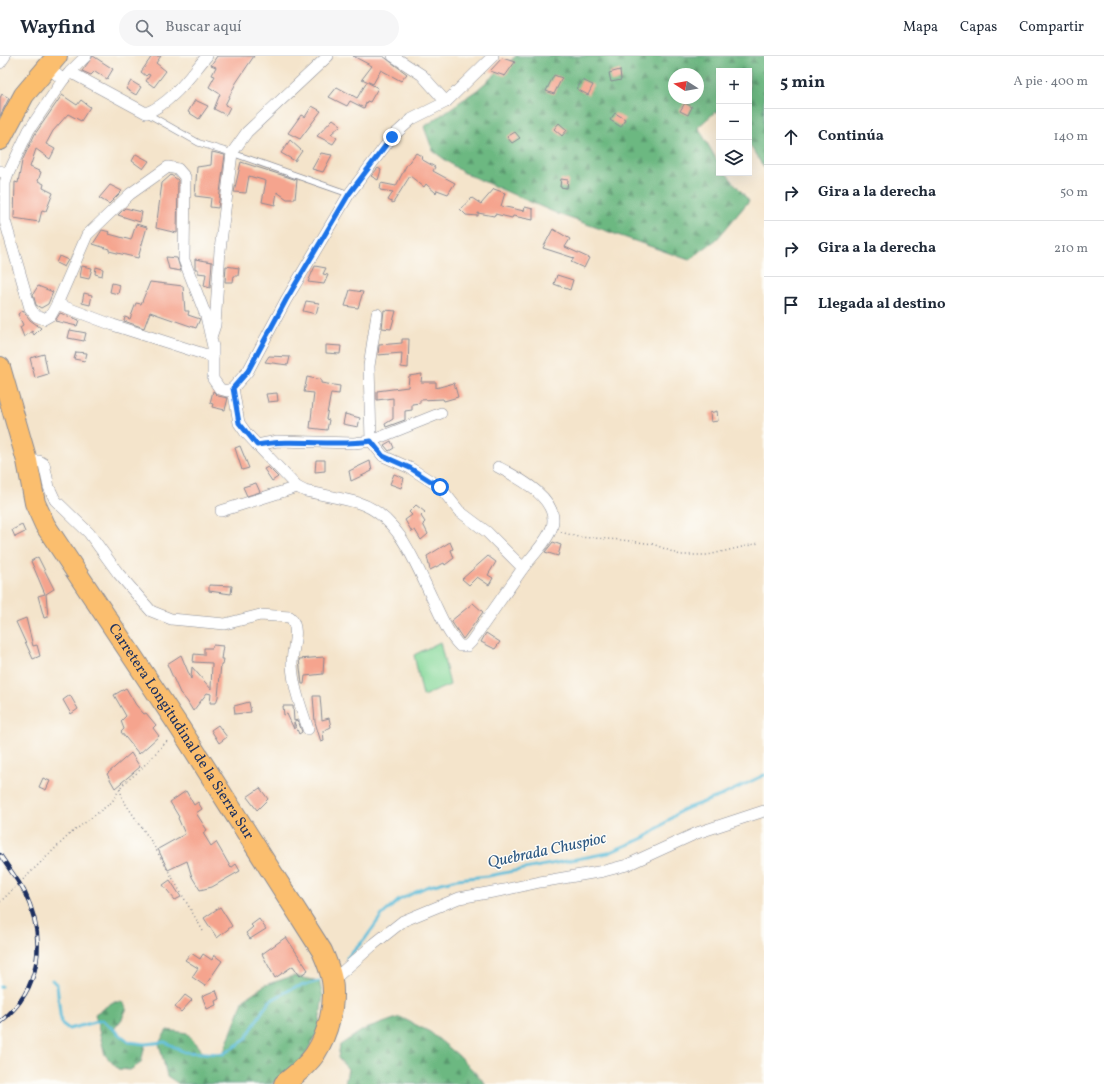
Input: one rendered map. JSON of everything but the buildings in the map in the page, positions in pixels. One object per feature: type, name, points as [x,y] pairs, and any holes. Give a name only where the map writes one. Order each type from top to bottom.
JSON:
[{"type":"highway","points":[[0,140],[24,95],[52,61]]},
{"type":"highway","name":"Carretera Longitudinal de la Sierra Sur","points":[[0,367],[27,461],[35,503],[45,525],[180,728],[322,951],[332,981],[330,1013],[322,1041],[315,1054],[303,1068],[284,1084]]},
{"type":"street","points":[[0,63],[5,56]]},
{"type":"street","points":[[86,56],[67,76],[29,130],[4,173],[5,221],[30,308],[36,316],[44,319],[51,315],[87,235],[130,194],[168,167],[178,169],[185,177],[184,260],[206,316],[211,338],[213,379],[220,389],[227,391],[233,388],[248,371],[293,288],[349,194],[392,137],[412,119],[446,102],[494,56]]},
{"type":"street","points":[[52,61],[67,76],[146,113],[159,108],[170,98],[207,56]]},
{"type":"street","points":[[211,338],[215,325],[220,250],[232,153],[247,132],[328,56]]},
{"type":"street","points":[[393,56],[422,75],[446,102]]},
{"type":"street","points":[[57,304],[113,325],[213,357]]},
{"type":"street","points":[[377,314],[369,366],[371,441],[383,456],[410,468],[440,487],[459,511],[487,532],[523,568]]},
{"type":"street","points":[[233,388],[239,423],[257,445],[297,487],[305,491],[360,503],[374,511],[388,522],[405,544],[438,610],[460,646],[467,646],[471,642],[551,529],[554,518],[549,505],[524,480],[498,467]]},
{"type":"street","points":[[257,445],[277,441],[354,444],[371,441],[441,413]]},
{"type":"street","points":[[27,461],[39,461],[44,464],[49,487],[55,500],[89,533],[118,573],[151,611],[171,619],[209,624],[225,624],[260,615],[290,617],[295,622],[296,632],[293,646],[292,664],[295,690],[308,729]]},
{"type":"street","points":[[221,512],[297,487]]},
{"type":"street","points":[[332,981],[374,944],[403,922],[459,898],[604,871],[627,865],[697,833],[764,811]]},
{"type":"lane","points":[[146,113],[199,143],[349,194]]},
{"type":"path","points":[[551,529],[578,537],[653,544],[680,555],[708,555],[759,543]]},
{"type":"path","points":[[0,902],[70,834],[112,802],[120,789],[180,728]]},
{"type":"path","points":[[120,789],[123,800],[152,841],[203,931]]},
{"type":"green space","points":[[516,56],[764,56],[764,168],[752,149],[752,68],[716,68],[716,112],[698,127],[716,159],[716,176],[728,176],[749,201],[717,239],[689,260],[558,214],[462,172],[433,151],[424,127],[477,90]]},
{"type":"green space","points":[[440,642],[450,685],[423,696],[414,655]]},
{"type":"green space","points":[[293,976],[319,981],[323,996],[318,1031],[304,1058],[272,1084],[179,1084],[167,1076],[159,1043],[167,1030],[187,1033],[203,1053],[223,1054],[244,999],[265,985]]},
{"type":"green space","points":[[113,1002],[123,1002],[127,1008],[122,1019],[114,1029],[129,1042],[145,1044],[141,1063],[130,1070],[118,1069],[105,1055],[95,1014]]},
{"type":"green space","points":[[400,1017],[430,1032],[458,1055],[486,1084],[345,1084],[348,1069],[338,1058],[340,1045],[363,1030]]},
{"type":"waterway","name":"Quebrada Chuspioc","points":[[347,958],[365,939],[382,915],[399,900],[426,887],[457,879],[488,876],[608,853],[646,837],[682,810],[723,795],[764,775]]},
{"type":"waterway","name":"Quebrada Chuspioc","points":[[52,980],[57,985],[61,1023],[69,1029],[102,1020],[129,1042],[145,1044],[165,1042],[184,1052],[223,1054],[245,1040],[270,1001],[293,988],[319,981]]},
{"type":"railway","points":[[0,855],[24,891],[36,927],[38,944],[32,978],[25,994],[14,1009],[0,1022]]},
{"type":"route","points":[[392,137],[349,194],[286,300],[273,328],[248,371],[233,388],[239,423],[257,445],[277,441],[354,444],[371,441],[383,456],[410,468],[440,487]]}]
